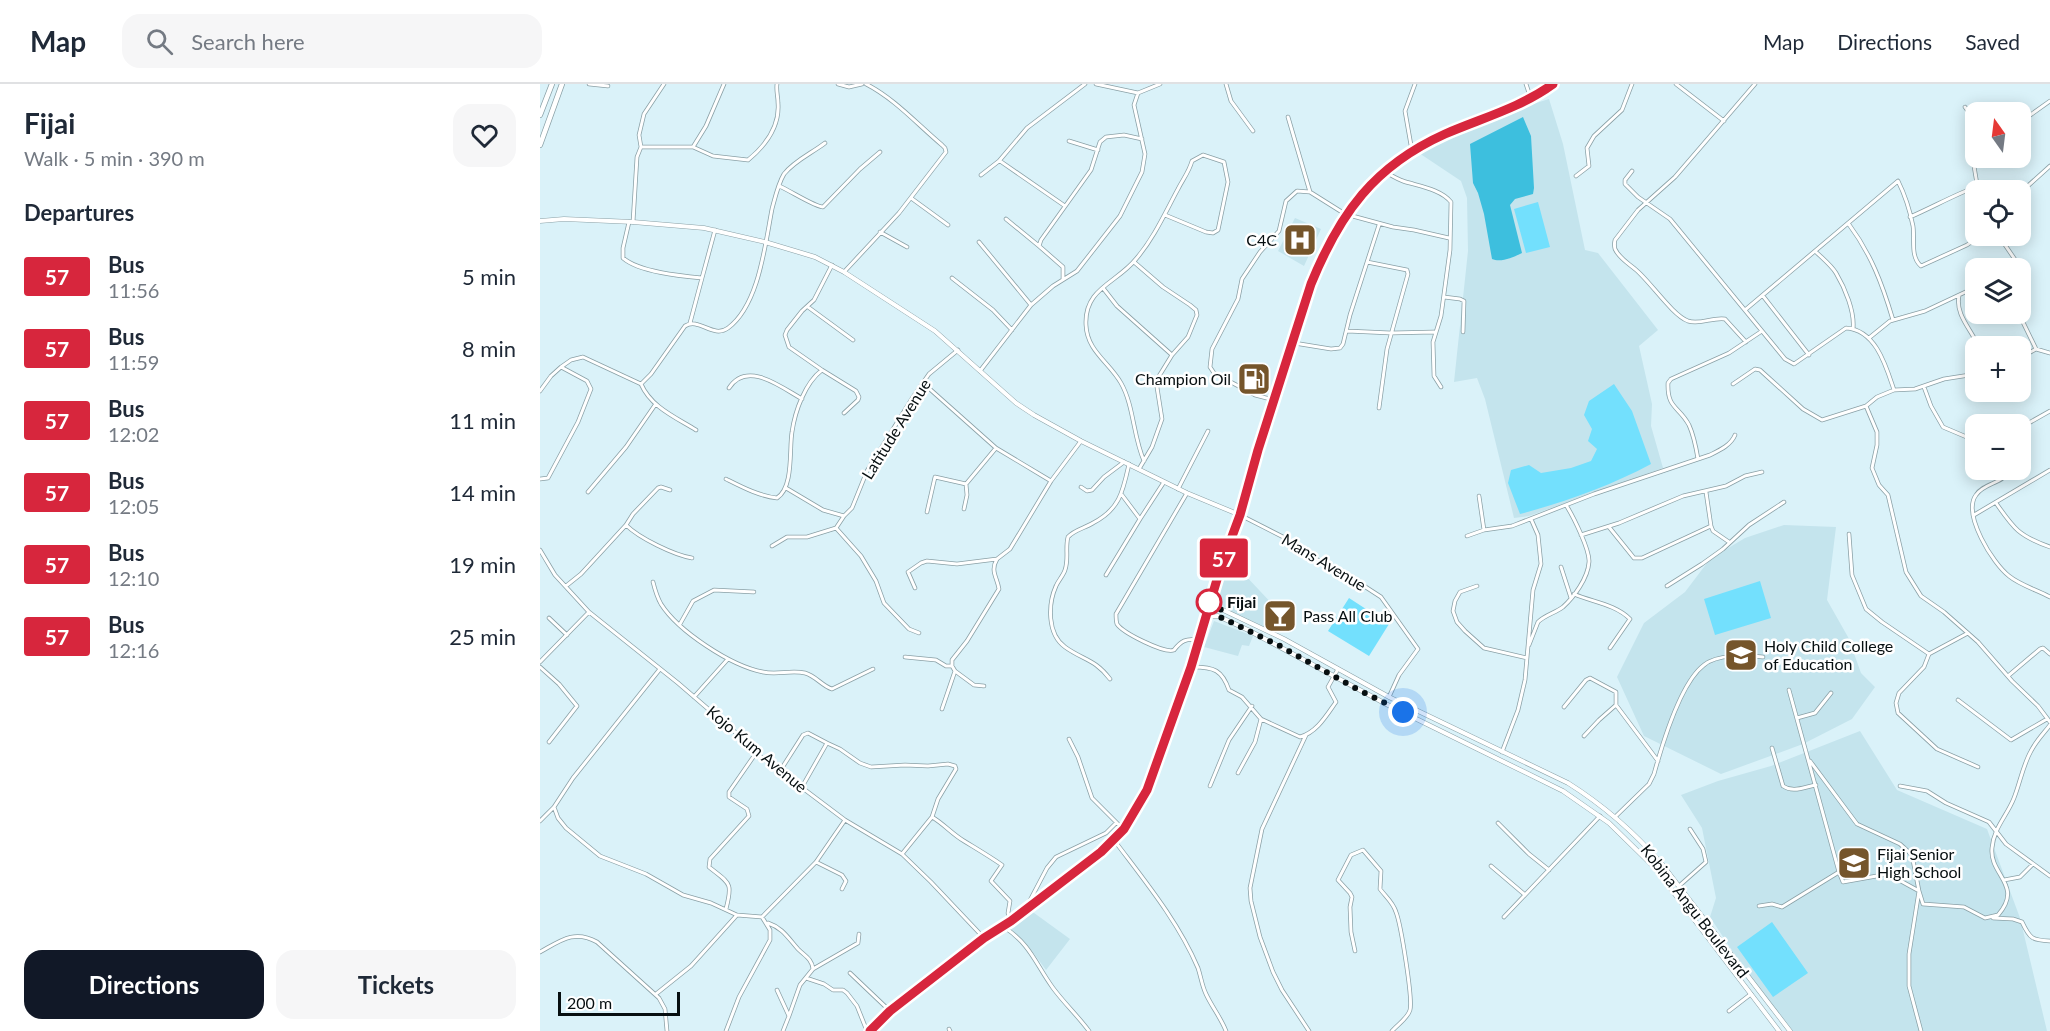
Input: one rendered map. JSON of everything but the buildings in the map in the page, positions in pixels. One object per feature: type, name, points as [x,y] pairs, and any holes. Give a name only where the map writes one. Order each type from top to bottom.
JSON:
[{"type":"highway","points":[[868,1031],[890,1011],[984,938],[1066,881],[1114,840],[1124,829],[1147,790],[1191,667],[1211,597],[1240,515],[1258,450],[1321,259],[1345,214],[1371,185],[1412,151],[1444,134],[1531,98],[1553,84]]},
{"type":"main road","points":[[540,115],[552,84]]},
{"type":"main road","points":[[540,145],[562,84]]},
{"type":"street","points":[[589,84],[608,87]]},
{"type":"street","points":[[664,84],[644,114],[639,135],[641,147],[637,156],[631,222],[622,253],[627,261],[658,272],[702,278]]},
{"type":"street","points":[[693,147],[706,126],[724,84]]},
{"type":"street","points":[[641,147],[693,147],[713,156],[748,160],[766,142],[776,123],[777,84]]},
{"type":"street","points":[[838,84],[849,87],[864,84],[902,109],[945,148],[943,157],[899,213],[844,272]]},
{"type":"street","points":[[981,175],[999,161],[1027,128],[1085,84]]},
{"type":"street","points":[[1096,84],[1138,93],[1160,84]]},
{"type":"street","points":[[1226,84],[1231,101],[1253,131]]},
{"type":"street","points":[[1412,151],[1406,111],[1415,84]]},
{"type":"street","points":[[1526,84],[1531,98]]},
{"type":"street","points":[[1576,176],[1589,166],[1587,148],[1594,136],[1622,110],[1632,84]]},
{"type":"street","points":[[1676,84],[1725,122]]},
{"type":"street","points":[[1746,342],[1725,319],[1694,322],[1684,320],[1615,250],[1615,240],[1646,202],[1675,177],[1725,122],[1755,84]]},
{"type":"street","points":[[980,371],[1031,305],[1063,279],[1077,271],[1120,216],[1142,172],[1145,154],[1134,105],[1138,93]]},
{"type":"street","points":[[2031,115],[2050,101]]},
{"type":"street","points":[[1288,117],[1310,192]]},
{"type":"street","points":[[1039,246],[1091,170],[1100,142],[1107,137],[1124,135],[1142,139]]},
{"type":"street","points":[[1069,141],[1098,150]]},
{"type":"street","points":[[690,323],[713,331],[721,332],[729,328],[751,297],[757,283],[765,242],[784,174],[825,143]]},
{"type":"street","points":[[779,186],[823,207],[880,152]]},
{"type":"street","points":[[1144,461],[1138,449],[1126,394],[1120,382],[1092,348],[1087,337],[1086,323],[1089,306],[1095,294],[1102,287],[1134,261],[1165,215],[1189,172],[1192,160],[1203,155],[1224,162],[1228,182],[1218,230],[1213,233],[1206,232],[1165,215]]},
{"type":"street","points":[[999,161],[1065,206]]},
{"type":"street","points":[[2031,183],[2050,166]]},
{"type":"street","points":[[1632,171],[1625,180],[1626,184],[1638,197],[1670,219],[1715,277],[1785,359],[1794,364],[1846,328],[1853,329],[1869,338],[1884,362],[1894,390]]},
{"type":"street","points":[[1385,172],[1449,198],[1452,209],[1444,297],[1441,316],[1434,333],[1432,366],[1434,376],[1441,387]]},
{"type":"street","points":[[1744,310],[1898,181],[1907,201],[1918,264],[1922,266],[1965,246]]},
{"type":"street","points":[[1275,400],[1255,394],[1214,373],[1210,367],[1212,349],[1238,299],[1242,279],[1279,231],[1286,201],[1298,191],[1310,192],[1345,214],[1380,224],[1449,238]]},
{"type":"street","points":[[1910,217],[1965,192]]},
{"type":"street","points":[[911,198],[948,225]]},
{"type":"street","points":[[540,221],[564,219],[631,222],[715,230],[803,252],[844,272],[935,331],[1016,403],[1034,415],[1178,489],[1240,515]]},
{"type":"street","points":[[1006,219],[1063,267],[1063,279]]},
{"type":"street","points":[[1848,223],[1865,247],[1882,286],[1893,320]]},
{"type":"street","points":[[1293,343],[1336,349],[1343,344],[1350,315],[1380,224]]},
{"type":"street","points":[[641,384],[651,374],[680,332],[690,323],[715,230]]},
{"type":"street","points":[[880,232],[907,247]]},
{"type":"street","points":[[979,242],[1031,305]]},
{"type":"street","points":[[1815,251],[1835,272],[1847,299],[1854,322],[1853,329]]},
{"type":"street","points":[[1134,261],[1163,287],[1196,310],[1197,315],[1188,337],[1156,381],[1162,419],[1152,447],[1139,469]]},
{"type":"street","points":[[1367,262],[1407,270],[1408,274],[1384,365],[1379,408]]},
{"type":"street","points":[[832,265],[820,291],[787,330],[786,341],[789,347],[856,391],[858,400],[844,413]]},
{"type":"street","points":[[952,278],[993,310],[1012,330]]},
{"type":"street","points":[[1102,287],[1117,306],[1172,356]]},
{"type":"street","points":[[1869,338],[1893,320],[1920,313],[1965,293]]},
{"type":"street","points":[[1763,296],[1809,355]]},
{"type":"street","points":[[1959,296],[1961,316],[1972,336]]},
{"type":"street","points":[[1444,297],[1460,298],[1464,301],[1462,332]]},
{"type":"street","points":[[808,307],[853,340]]},
{"type":"street","points":[[2024,324],[2036,349]]},
{"type":"street","points":[[1347,331],[1434,333]]},
{"type":"street","points":[[1698,459],[1690,426],[1669,399],[1668,383],[1729,353],[1762,331]]},
{"type":"street","points":[[2031,352],[2036,349],[2050,353]]},
{"type":"street","name":"Latitude Avenue","points":[[836,528],[852,508],[867,471],[929,374],[958,350]]},
{"type":"street","points":[[540,391],[561,367],[571,360],[583,357],[641,384],[646,396],[655,405],[696,430]]},
{"type":"street","points":[[540,479],[548,477],[578,422],[591,389],[587,381],[561,367]]},
{"type":"street","points":[[1733,384],[1755,369],[1760,370],[1803,409],[1822,420],[1866,406],[1877,397],[1894,390],[1903,391],[1924,387],[1944,379],[1965,376]]},
{"type":"street","points":[[726,479],[742,488],[768,497],[777,498],[786,488],[792,430],[802,399],[815,375],[822,370]]},
{"type":"street","points":[[729,388],[734,380],[753,375],[802,399]]},
{"type":"street","points":[[923,383],[996,448],[1051,481]]},
{"type":"street","points":[[1924,387],[1931,406],[1943,427],[1965,436]]},
{"type":"street","points":[[588,492],[631,440],[655,405]]},
{"type":"street","points":[[1866,406],[1877,432],[1872,468],[1879,485],[1888,495],[1906,572],[1920,596],[1944,612],[1978,642],[2032,700],[2049,722]]},
{"type":"street","points":[[2031,422],[2050,411]]},
{"type":"street","points":[[1178,489],[1208,431]]},
{"type":"street","points":[[1467,536],[1484,530],[1512,526],[1698,459],[1727,446],[1735,435]]},
{"type":"street","points":[[984,686],[974,685],[955,671],[952,660],[967,641],[999,589],[998,581],[993,573],[993,565],[1010,549],[1051,481],[1081,441]]},
{"type":"street","points":[[964,508],[967,495],[966,484],[996,448]]},
{"type":"street","points":[[1081,487],[1087,491],[1092,490],[1104,477],[1126,463]]},
{"type":"street","points":[[1110,679],[1102,668],[1064,646],[1057,639],[1053,628],[1051,608],[1056,586],[1065,570],[1068,537],[1109,512],[1122,495],[1126,463]]},
{"type":"street","points":[[1974,515],[2050,470]]},
{"type":"street","points":[[1581,535],[1609,527],[1683,496],[1726,486],[1745,476],[1762,472]]},
{"type":"street","points":[[927,512],[935,477],[966,484]]},
{"type":"street","points":[[2001,480],[1977,493],[1973,502],[1981,539],[2003,570],[2014,580],[2050,597]]},
{"type":"street","points":[[1106,575],[1164,482]]},
{"type":"street","points":[[566,586],[581,574],[658,488],[661,486],[670,490]]},
{"type":"street","points":[[786,488],[823,510],[844,516]]},
{"type":"street","points":[[1706,492],[1713,531],[1729,542]]},
{"type":"street","points":[[1187,493],[1116,614],[1116,618],[1119,626],[1132,635],[1167,652],[1174,651],[1179,644],[1189,638],[1198,640]]},
{"type":"street","points":[[1122,495],[1140,519]]},
{"type":"street","points":[[1479,496],[1484,530]]},
{"type":"street","points":[[1667,586],[1723,549],[1749,525],[1784,502]]},
{"type":"street","points":[[1996,503],[2015,530],[2050,547]]},
{"type":"street","points":[[1528,648],[1538,622],[1557,612],[1571,598],[1587,572],[1590,560],[1572,514],[1566,505]]},
{"type":"street","name":"Mans Avenue","points":[[1240,515],[1287,539],[1314,559],[1381,597],[1418,649],[1399,675],[1389,697]]},
{"type":"street","points":[[1499,759],[1518,710],[1527,658],[1533,590],[1541,564],[1538,535],[1531,519]]},
{"type":"street","points":[[626,525],[632,531],[692,558]]},
{"type":"street","points":[[1609,527],[1634,558],[1642,558],[1711,526]]},
{"type":"street","points":[[772,546],[787,537],[807,537],[836,528],[861,556],[876,581],[884,603],[909,629],[919,633]]},
{"type":"street","points":[[1850,534],[1852,575],[1866,609],[1929,654]]},
{"type":"street","name":"Kojo Kum Avenue","points":[[540,551],[555,575],[589,612],[694,697],[750,745],[756,753],[845,820],[902,854],[984,938]]},
{"type":"street","points":[[915,588],[908,572],[921,563],[927,561],[957,564],[997,559]]},
{"type":"street","points":[[1561,567],[1571,598]]},
{"type":"street","points":[[653,582],[663,606],[680,624],[728,659],[761,672],[805,674],[832,689],[873,669]]},
{"type":"street","points":[[1477,586],[1460,592],[1455,601],[1453,611],[1457,622],[1484,648],[1527,658]]},
{"type":"street","points":[[680,624],[693,601],[714,590],[754,592]]},
{"type":"street","points":[[1574,594],[1588,601],[1611,606],[1630,619],[1611,648]]},
{"type":"street","name":"Kobina Angu Boulevard","points":[[1211,597],[1221,609],[1284,639],[1389,697],[1568,783],[1590,797],[1644,844],[1790,1031]]},
{"type":"street","points":[[1205,617],[1218,616],[1221,609]]},
{"type":"street","points":[[549,742],[577,706],[540,664],[589,612]]},
{"type":"street","name":"Kobina Angu Boulevard","points":[[1218,616],[1280,646],[1386,704],[1563,791],[1599,816],[1655,868],[1779,1031]]},
{"type":"street","points":[[549,618],[567,635]]},
{"type":"street","points":[[1968,633],[1929,654],[1924,667],[1899,693],[1896,703],[1898,713],[1937,749],[1978,767]]},
{"type":"street","points":[[2008,676],[2040,649],[2043,648],[2050,654]]},
{"type":"street","points":[[1615,817],[1649,784],[1682,693],[1705,663],[1727,656],[1763,657]]},
{"type":"street","points":[[905,657],[936,660],[946,666],[952,666]]},
{"type":"street","points":[[694,697],[728,659]]},
{"type":"street","points":[[1191,667],[1214,669],[1225,678],[1229,690],[1242,697],[1261,719],[1296,736],[1306,735],[1317,728],[1336,702],[1328,687],[1338,669]]},
{"type":"street","points":[[540,821],[554,807],[573,778],[660,669]]},
{"type":"street","points":[[942,709],[955,671]]},
{"type":"street","points":[[1564,707],[1590,678],[1616,692],[1616,705],[1658,760]]},
{"type":"street","points":[[1789,690],[1839,872],[1844,882],[1888,874],[1919,891]]},
{"type":"street","points":[[1797,718],[1815,713],[1832,693]]},
{"type":"street","points":[[1958,700],[2011,740],[2049,722]]},
{"type":"street","points":[[1584,736],[1616,705]]},
{"type":"street","points":[[1209,786],[1228,740],[1251,706]]},
{"type":"street","points":[[1238,773],[1255,742],[1261,719]]},
{"type":"street","points":[[1986,918],[1998,915],[2004,906],[2007,891],[2004,880],[1992,860],[1996,832],[2014,800],[2030,752],[2049,722]]},
{"type":"street","points":[[780,771],[803,735],[808,733],[826,744],[840,748],[860,763],[871,767],[948,764],[954,766],[956,769],[938,799],[932,818],[902,854]]},
{"type":"street","points":[[1306,735],[1263,829],[1250,888],[1260,937],[1273,972],[1281,990],[1309,1031]]},
{"type":"street","points":[[1069,739],[1078,757],[1092,798],[1124,829]]},
{"type":"street","points":[[802,787],[826,744]]},
{"type":"street","points":[[1772,748],[1785,788],[1798,789],[1816,785]]},
{"type":"street","points":[[726,909],[730,887],[728,882],[709,864],[710,859],[749,816],[747,809],[729,797],[729,792],[756,753]]},
{"type":"street","points":[[1809,760],[1857,824],[1899,844],[1912,855],[1923,904],[1964,907],[1986,918],[2013,919],[2022,922],[2030,937],[2035,940],[2050,941]]},
{"type":"street","points":[[1900,786],[1927,791],[1946,803],[1989,822],[2006,844],[2050,876]]},
{"type":"street","points":[[554,807],[558,818],[566,828],[600,856],[646,874],[683,895],[726,909],[737,915],[762,917],[766,922],[771,934],[770,940],[739,997],[726,1031]]},
{"type":"street","points":[[547,815],[558,818]]},
{"type":"street","points":[[1504,917],[1599,816]]},
{"type":"street","points":[[932,818],[1002,865],[991,881],[1010,901],[1008,913],[1011,921]]},
{"type":"street","points":[[762,917],[816,862],[845,820]]},
{"type":"street","points":[[1026,910],[1047,868],[1056,857],[1106,833],[1116,823]]},
{"type":"street","points":[[1498,823],[1534,859],[1549,870]]},
{"type":"street","points":[[1679,886],[1706,862],[1703,849],[1690,829]]},
{"type":"street","points":[[1114,840],[1182,937],[1199,970],[1202,985],[1226,1031]]},
{"type":"street","points":[[1355,951],[1351,932],[1352,897],[1338,880],[1351,855],[1363,850],[1381,871],[1380,889],[1393,904],[1397,914],[1406,960],[1411,1008],[1407,1016],[1392,1031]]},
{"type":"street","points":[[816,862],[842,876],[846,881],[842,889]]},
{"type":"street","points":[[2004,880],[2020,877],[2033,863]]},
{"type":"street","points":[[1491,866],[1524,894]]},
{"type":"street","points":[[1759,906],[1772,903],[1782,906],[1839,872]]},
{"type":"street","points":[[1919,891],[1908,959],[1910,994],[1921,1031]]},
{"type":"street","points":[[656,994],[691,966],[737,915]]},
{"type":"street","points":[[766,922],[786,934],[811,961],[813,969]]},
{"type":"street","points":[[1002,926],[1029,949],[1053,988],[1089,1031]]},
{"type":"street","points":[[783,1031],[800,985],[813,969],[858,943],[859,934]]},
{"type":"street","points":[[540,952],[574,936],[586,936],[597,942],[656,994],[665,1009],[667,1031]]},
{"type":"street","points":[[850,973],[890,1011]]},
{"type":"street","points":[[806,978],[824,984],[833,990],[843,990],[847,993],[857,1006],[868,1031]]},
{"type":"street","points":[[777,990],[789,1016]]},
{"type":"street","points":[[1729,1011],[1751,994]]},
{"type":"shaded area","points":[[1549,99],[1563,144],[1585,250],[1598,253],[1658,330],[1639,346],[1652,404],[1651,426],[1663,468],[1529,516],[1514,518],[1485,399],[1477,378],[1454,382],[1468,251],[1467,198],[1461,181],[1416,151],[1454,133]]},
{"type":"shaded area","points":[[1523,117],[1531,136],[1534,188],[1533,194],[1515,199],[1510,205],[1522,253],[1507,259],[1496,260],[1492,259],[1484,214],[1473,183],[1470,144]]},
{"type":"shaded area","points":[[1538,202],[1550,247],[1526,253],[1514,209]]},
{"type":"shaded area","name":"C4C","points":[[1295,218],[1321,229],[1304,266],[1278,251]]},
{"type":"shaded area","points":[[1614,384],[1632,411],[1651,464],[1587,493],[1520,514],[1508,483],[1511,470],[1529,465],[1541,473],[1571,468],[1591,461],[1597,449],[1588,441],[1592,429],[1584,415],[1589,401]]},
{"type":"shaded area","name":"Holy Child College of Education","points":[[1784,525],[1836,527],[1827,600],[1848,637],[1861,673],[1875,687],[1852,719],[1803,744],[1721,774],[1644,736],[1617,677],[1644,623],[1685,592],[1710,559],[1745,538]]},
{"type":"shaded area","points":[[1227,556],[1275,607],[1264,628],[1217,602]]},
{"type":"shaded area","points":[[1760,581],[1771,618],[1715,635],[1704,599]]},
{"type":"shaded area","points":[[1349,598],[1389,624],[1369,656],[1328,631]]},
{"type":"shaded area","points":[[1214,621],[1253,636],[1249,646],[1242,645],[1238,656],[1204,647]]},
{"type":"shaded area","name":"Fijai Senior High School","points":[[1860,731],[1897,790],[1987,829],[2020,918],[2047,1031],[1791,1031],[1710,917],[1716,898],[1702,828],[1681,795],[1718,781],[1771,766]]},
{"type":"shaded area","points":[[1030,910],[1070,939],[1046,970],[1029,947],[1009,927]]},
{"type":"shaded area","points":[[1772,922],[1808,973],[1773,997],[1737,947]]},
{"type":"bus line","name":"57","points":[[870,1031],[890,1011],[984,938],[1066,881],[1101,852],[1124,829],[1140,803],[1147,790],[1191,667],[1311,284],[1321,259],[1345,214],[1371,185],[1412,151],[1444,134],[1526,101],[1553,84]]},
{"type":"place","name":"C4C","points":[[1300,240]]},
{"type":"place","name":"Champion Oil","points":[[1254,379]]},
{"type":"place","name":"Fijai","points":[[1209,602]]},
{"type":"place","name":"Pass All Club","points":[[1280,616]]},
{"type":"place","name":"Holy Child College of Education","points":[[1741,655]]},
{"type":"place","name":"Fijai Senior High School","points":[[1854,863]]},
{"type":"route","points":[[1209,602],[1211,597],[1221,609],[1218,616],[1280,646],[1403,712]]}]
